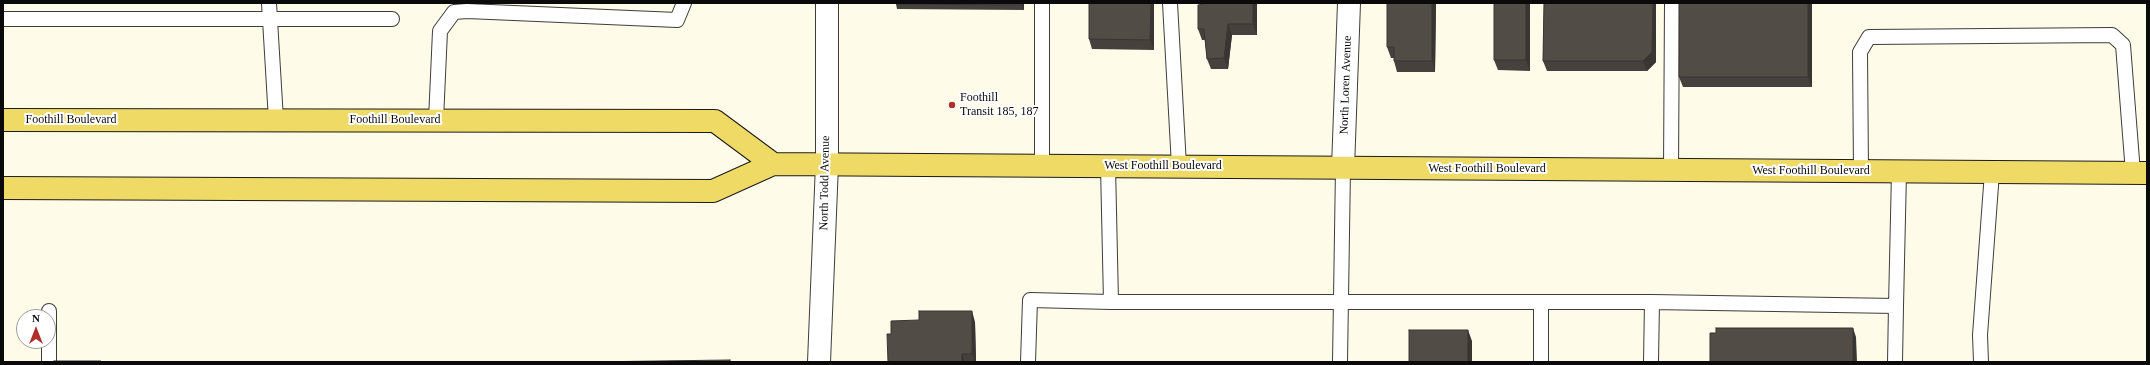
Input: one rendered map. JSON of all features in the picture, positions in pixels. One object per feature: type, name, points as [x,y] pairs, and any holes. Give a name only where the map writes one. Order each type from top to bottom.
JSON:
[{"type":"main road","name":"Foothill Boulevard","points":[[3,120],[715,121],[773,164]]},
{"type":"main road","points":[[3,188],[713,191],[773,164],[827,164]]},
{"type":"main road","name":"West Foothill Boulevard","points":[[827,164],[2140,173]]},
{"type":"street","name":"North Todd Avenue","points":[[819,362],[827,164],[827,3]]},
{"type":"street","name":"North Loren Avenue","points":[[1343,168],[1348,3]]},
{"type":"lane","points":[[269,3],[276,120]]},
{"type":"lane","points":[[436,120],[440,31],[454,12],[467,11],[677,20],[684,3]]},
{"type":"lane","points":[[1042,3],[1042,166]]},
{"type":"lane","points":[[1170,3],[1179,166]]},
{"type":"lane","points":[[1671,170],[1672,3]]},
{"type":"lane","points":[[3,19],[392,19]]},
{"type":"lane","points":[[1861,171],[1860,52],[1869,37],[2112,35],[2123,45],[2140,173]]},
{"type":"lane","points":[[1108,166],[1111,302]]},
{"type":"lane","points":[[1340,362],[1343,168]]},
{"type":"lane","points":[[1895,362],[1899,172]]},
{"type":"lane","points":[[1981,362],[1980,335],[1992,172]]},
{"type":"lane","points":[[1028,362],[1030,300],[1111,302],[1341,303],[1652,302],[1896,306]]},
{"type":"lane","points":[[1541,302],[1541,362]]},
{"type":"lane","points":[[1651,362],[1652,302]]},
{"type":"lane","points":[[49,349],[49,362]]},
{"type":"building","points":[[1022,3],[1022,5],[896,4]]},
{"type":"building","points":[[1089,3],[1151,3],[1150,40],[1089,39]]},
{"type":"building","points":[[1204,3],[1253,3],[1253,24],[1228,24],[1224,58],[1207,59],[1204,29],[1198,29],[1198,5]]},
{"type":"building","points":[[1387,3],[1432,3],[1432,61],[1394,61],[1394,47],[1387,47]]},
{"type":"building","points":[[1494,3],[1526,3],[1526,60],[1494,60]]},
{"type":"building","points":[[1544,3],[1653,3],[1652,52],[1643,61],[1543,61]]},
{"type":"building","points":[[1679,3],[1808,3],[1808,77],[1679,77]]},
{"type":"building","points":[[919,311],[972,311],[972,354],[962,354],[962,362],[888,362],[887,334],[891,334],[891,321],[919,320]]},
{"type":"building","points":[[1716,328],[1853,328],[1853,362],[1710,362],[1710,333],[1716,333]]},
{"type":"building","points":[[1409,330],[1468,330],[1468,362],[1409,362]]},
{"type":"building","points":[[730,360],[730,362],[586,362]]},
{"type":"building","points":[[101,361],[101,362],[54,362]]},
{"type":"place","name":"Foothill Transit 185, 187","points":[[952,105]]}]
